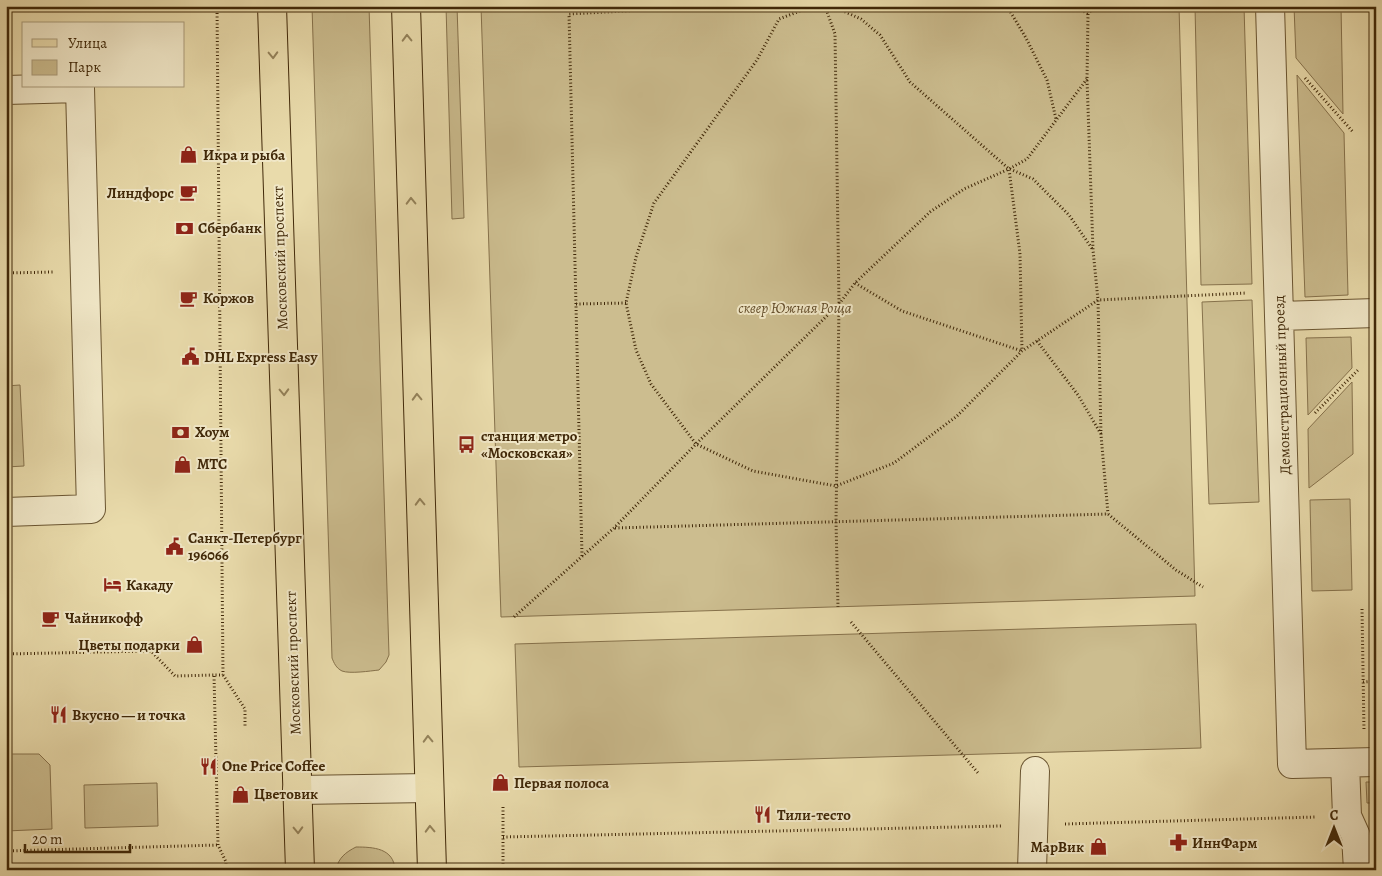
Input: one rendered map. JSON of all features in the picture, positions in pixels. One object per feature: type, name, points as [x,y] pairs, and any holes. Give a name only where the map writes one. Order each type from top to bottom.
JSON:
[{"type":"main road","name":"Московский проспект","points":[[272,6],[300,870]]},
{"type":"main road","points":[[406,6],[432,870]]},
{"type":"street","name":"Демонстрационный проезд","points":[[1270,6],[1292,764],[1345,763]]},
{"type":"street","points":[[6,90],[80,88],[91,509],[6,512]]},
{"type":"street","points":[[1280,316],[1376,313]]},
{"type":"street","points":[[1358,870],[1356,836],[1347,816],[1345,763],[1376,762]]},
{"type":"street","points":[[1032,870],[1035,771]]},
{"type":"street","points":[[297,790],[429,788]]},
{"type":"path","points":[[217,6],[223,675],[245,710],[245,726]]},
{"type":"path","points":[[582,556],[569,14],[717,6]]},
{"type":"path","points":[[813,6],[779,19],[757,60],[654,203],[636,257],[626,303],[636,350],[651,384],[696,444],[752,471],[836,486],[894,463],[957,416],[1022,351],[1098,300],[1252,293]]},
{"type":"path","points":[[824,6],[835,34],[839,304],[836,486],[838,607]]},
{"type":"path","points":[[832,6],[861,19],[880,35],[910,82],[1009,169],[1033,178],[1069,215],[1093,250]]},
{"type":"path","points":[[1007,6],[1026,38],[1046,80],[1056,120]]},
{"type":"path","points":[[1075,6],[1088,14]]},
{"type":"path","points":[[1095,6],[1088,14],[1087,79],[1093,250],[1098,300],[1101,435],[1108,514]]},
{"type":"path","points":[[1271,39],[1353,132]]},
{"type":"path","points":[[514,617],[614,528],[696,444],[839,304],[855,283],[930,212],[964,189],[1027,159],[1087,79]]},
{"type":"path","points":[[1009,169],[1020,254],[1022,351]]},
{"type":"path","points":[[6,273],[85,271]]},
{"type":"path","points":[[855,283],[902,311],[1022,351]]},
{"type":"path","points":[[576,304],[626,303]]},
{"type":"path","points":[[1037,341],[1078,395],[1101,435]]},
{"type":"path","points":[[1283,444],[1358,369]]},
{"type":"path","points":[[614,528],[1108,514],[1176,570],[1203,587]]},
{"type":"path","points":[[1362,609],[1364,735]]},
{"type":"path","points":[[851,622],[978,773]]},
{"type":"path","points":[[6,654],[151,651],[175,676],[223,675]]},
{"type":"path","points":[[214,675],[218,844],[226,862],[226,870]]},
{"type":"path","points":[[1363,682],[1376,682]]},
{"type":"path","points":[[502,807],[504,870]]},
{"type":"path","points":[[503,837],[1347,816]]},
{"type":"path","points":[[6,851],[218,844]]},
{"type":"green space","points":[[312,6],[369,6],[389,655],[379,670],[360,672],[342,671],[334,664],[332,658]]},
{"type":"green space","points":[[446,6],[457,6],[464,218],[452,219]]},
{"type":"green space","name":"сквер Южная Роща","points":[[481,6],[1179,6],[1195,596],[501,617]]},
{"type":"green space","points":[[1195,6],[1244,6],[1252,284],[1201,285]]},
{"type":"green space","points":[[1294,6],[1341,6],[1343,114],[1296,58]]},
{"type":"green space","points":[[1297,75],[1344,133],[1348,295],[1305,297]]},
{"type":"green space","points":[[1252,300],[1259,502],[1209,504],[1202,302]]},
{"type":"green space","points":[[1351,337],[1352,368],[1308,415],[1306,338]]},
{"type":"green space","points":[[1352,382],[1353,454],[1309,488],[1308,429]]},
{"type":"green space","points":[[20,385],[24,466],[6,467],[6,386]]},
{"type":"green space","points":[[1350,499],[1352,590],[1312,591],[1310,500]]},
{"type":"green space","points":[[1196,624],[1201,748],[519,767],[515,644]]},
{"type":"green space","points":[[6,754],[39,754],[50,765],[52,829],[6,831]]},
{"type":"green space","points":[[1366,782],[1376,782],[1376,803],[1367,803]]},
{"type":"green space","points":[[157,783],[158,826],[85,828],[84,785]]},
{"type":"green space","points":[[356,847],[382,850],[391,857],[395,870],[336,870],[343,856]]},
{"type":"place","name":"Икра и рыба","points":[[189,155]]},
{"type":"place","name":"Линдфорс","points":[[188,193]]},
{"type":"place","name":"Сбербанк","points":[[184,228]]},
{"type":"place","name":"Коржов","points":[[189,298]]},
{"type":"place","name":"DHL Express Easy","points":[[190,357]]},
{"type":"place","name":"Хоум","points":[[181,432]]},
{"type":"place","name":"станция метро «Московская»","points":[[467,445]]},
{"type":"place","name":"МТС","points":[[183,464]]},
{"type":"place","name":"Санкт-Петербург 196066","points":[[174,547]]},
{"type":"place","name":"Какаду","points":[[112,585]]},
{"type":"place","name":"Чайникофф","points":[[51,618]]},
{"type":"place","name":"Цветы подарки","points":[[194,645]]},
{"type":"place","name":"Вкусно — и точка","points":[[58,715]]},
{"type":"place","name":"One Price Coffee","points":[[208,766]]},
{"type":"place","name":"Первая полоса","points":[[500,783]]},
{"type":"place","name":"Цветовик","points":[[240,794]]},
{"type":"place","name":"Тили-тесто","points":[[763,815]]},
{"type":"place","name":"ИннФарм","points":[[1178,843]]},
{"type":"place","name":"МарВик","points":[[1098,847]]}]
